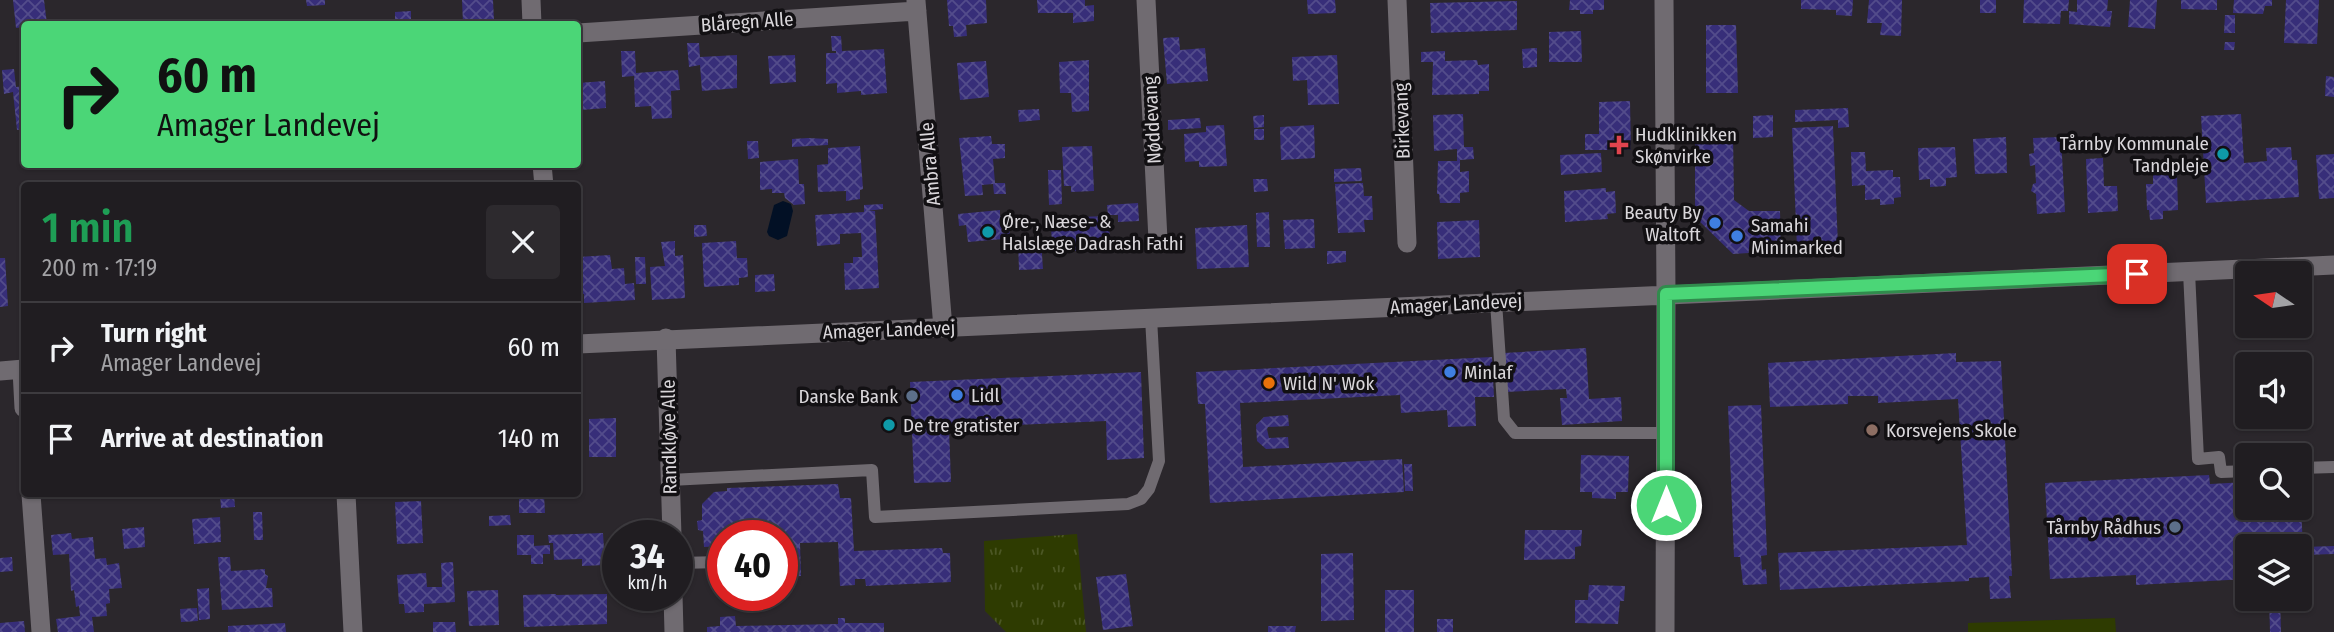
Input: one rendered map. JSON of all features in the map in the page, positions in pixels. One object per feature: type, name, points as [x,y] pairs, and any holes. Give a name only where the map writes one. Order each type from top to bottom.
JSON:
[{"type":"street","points":[[531,0],[532,21]]},
{"type":"street","name":"Nøddevang","points":[[1146,0],[1158,240]]},
{"type":"street","name":"Birkevang","points":[[1397,0],[1407,243]]},
{"type":"street","points":[[1664,0],[1665,632]]},
{"type":"street","name":"Blåregn Alle","points":[[581,33],[916,6]]},
{"type":"street","name":"Ambra Alle","points":[[916,6],[943,328]]},
{"type":"street","name":"Amager Landevej","points":[[581,344],[2334,265]]},
{"type":"street","name":"Randkløve Alle","points":[[666,338],[671,520]]},
{"type":"street","points":[[0,370],[21,370]]},
{"type":"street","points":[[31,497],[41,632]]},
{"type":"street","points":[[346,497],[353,632]]},
{"type":"street","points":[[673,611],[674,632]]},
{"type":"lane","points":[[2189,272],[2199,459],[2220,457],[2221,472],[2235,471]]},
{"type":"lane","points":[[1496,302],[1504,419],[1515,433],[1666,433]]},
{"type":"lane","points":[[670,480],[872,470],[875,517],[1128,504],[1141,499],[1149,489],[1159,461],[1151,318]]},
{"type":"lane","points":[[2312,468],[2334,467]]},
{"type":"green space","points":[[1077,534],[1086,632],[1006,632],[985,611],[984,541]]},
{"type":"green space","points":[[2115,618],[2116,632],[1968,632],[1968,623]]},
{"type":"water","points":[[783,201],[791,204],[793,211],[787,236],[778,240],[767,232],[774,205]]},
{"type":"building","points":[[13,0],[44,0],[47,21],[21,21],[21,27],[16,28]]},
{"type":"building","points":[[306,0],[325,0],[325,5],[307,6]]},
{"type":"building","points":[[462,0],[493,0],[494,21],[463,21]]},
{"type":"building","points":[[947,0],[986,0],[987,23],[966,25],[967,36],[954,37],[953,26],[949,26]]},
{"type":"building","points":[[1037,0],[1085,0],[1085,6],[1094,5],[1094,21],[1073,23],[1073,13],[1038,13]]},
{"type":"building","points":[[1307,0],[1335,0],[1336,13],[1308,14]]},
{"type":"building","points":[[1570,0],[1604,0],[1604,10],[1593,10],[1593,14],[1580,14],[1580,10],[1569,10]]},
{"type":"building","points":[[1801,0],[1853,0],[1852,16],[1836,15],[1836,10],[1801,9]]},
{"type":"building","points":[[1869,0],[1902,0],[1901,36],[1880,35],[1882,23],[1867,23]]},
{"type":"building","points":[[1980,0],[1996,0],[1996,13],[1980,13]]},
{"type":"building","points":[[2024,0],[2069,0],[2068,11],[2061,11],[2060,24],[2023,23]]},
{"type":"building","points":[[2077,0],[2108,0],[2107,11],[2112,11],[2110,27],[2069,24],[2069,11],[2077,12]]},
{"type":"building","points":[[2130,0],[2157,0],[2155,29],[2128,27]]},
{"type":"building","points":[[2181,0],[2217,0],[2217,10],[2181,9]]},
{"type":"building","points":[[2234,0],[2272,0],[2272,6],[2265,6],[2263,14],[2233,13]]},
{"type":"building","points":[[2286,0],[2319,0],[2317,44],[2284,43]]},
{"type":"building","points":[[1517,1],[1517,30],[1431,33],[1430,3]]},
{"type":"building","points":[[411,11],[411,21],[395,21],[395,12]]},
{"type":"building","points":[[2225,15],[2235,15],[2235,33],[2224,33]]},
{"type":"building","points":[[1706,25],[1736,25],[1738,93],[1706,93]]},
{"type":"building","points":[[1581,31],[1582,62],[1549,62],[1549,32]]},
{"type":"building","points":[[831,36],[841,36],[842,51],[884,49],[887,93],[837,93],[837,83],[826,84],[826,53],[836,53],[832,51]]},
{"type":"building","points":[[1179,37],[1180,50],[1205,48],[1208,81],[1167,84],[1163,38]]},
{"type":"building","points":[[2225,42],[2235,42],[2234,50],[2224,50]]},
{"type":"building","points":[[687,43],[699,43],[700,57],[737,55],[737,88],[702,91],[700,65],[689,67]]},
{"type":"building","points":[[1537,48],[1537,67],[1523,68],[1522,49]]},
{"type":"building","points":[[621,51],[635,51],[636,73],[678,70],[680,90],[671,91],[672,118],[652,119],[651,106],[635,107],[634,76],[622,77]]},
{"type":"building","points":[[1445,51],[1445,61],[1477,60],[1478,65],[1489,64],[1489,91],[1479,91],[1479,94],[1432,95],[1433,62],[1421,62],[1421,52]]},
{"type":"building","points":[[795,55],[796,82],[770,84],[768,56]]},
{"type":"building","points":[[1337,55],[1339,104],[1308,105],[1307,80],[1293,81],[1292,57]]},
{"type":"building","points":[[1089,60],[1089,111],[1072,112],[1071,93],[1060,93],[1059,62]]},
{"type":"building","points":[[986,61],[989,97],[960,100],[957,63]]},
{"type":"building","points":[[14,69],[16,87],[21,86],[21,129],[17,130],[13,92],[4,94],[2,70]]},
{"type":"building","points":[[2326,76],[2334,77],[2334,97],[2325,96]]},
{"type":"building","points":[[605,81],[606,108],[581,110],[581,83]]},
{"type":"building","points":[[1630,101],[1631,150],[1585,150],[1585,134],[1599,134],[1599,102]]},
{"type":"building","points":[[1848,108],[1849,127],[1838,128],[1838,120],[1795,122],[1795,110]]},
{"type":"building","points":[[1039,109],[1040,120],[1019,122],[1018,110]]},
{"type":"building","points":[[581,110],[583,149],[581,149]]},
{"type":"building","points":[[1463,114],[1464,147],[1473,147],[1474,159],[1460,160],[1460,172],[1469,171],[1469,192],[1460,193],[1460,203],[1440,203],[1437,194],[1438,161],[1457,161],[1457,149],[1434,151],[1433,115]]},
{"type":"building","name":"Tårnby Kommunale Tandpleje","points":[[2241,114],[2244,163],[2267,161],[2266,148],[2291,147],[2292,160],[2297,160],[2299,197],[2206,203],[2201,116]]},
{"type":"building","points":[[1264,115],[1264,127],[1254,128],[1253,116]]},
{"type":"building","points":[[1773,115],[1773,137],[1753,138],[1753,116]]},
{"type":"building","points":[[1200,118],[1201,128],[1168,130],[1168,120]]},
{"type":"building","points":[[1224,125],[1227,166],[1199,167],[1199,161],[1185,162],[1184,134],[1206,132],[1206,126]]},
{"type":"building","points":[[1314,125],[1315,158],[1281,160],[1280,127]]},
{"type":"building","points":[[1833,126],[1838,246],[1797,248],[1792,128]]},
{"type":"building","points":[[1254,129],[1264,129],[1264,140],[1254,140]]},
{"type":"building","points":[[1695,133],[1733,134],[1734,200],[1749,211],[1780,211],[1781,251],[1733,254],[1695,217]]},
{"type":"building","points":[[991,136],[992,144],[1005,144],[1005,158],[993,159],[995,183],[1005,183],[1006,194],[994,194],[993,184],[982,185],[983,195],[965,196],[959,138]]},
{"type":"building","points":[[2006,137],[2007,173],[1975,174],[1973,139]]},
{"type":"building","points":[[2061,137],[2065,212],[2037,214],[2036,194],[2031,191],[2036,183],[2035,165],[2030,166],[2029,154],[2034,153],[2033,138]]},
{"type":"building","points":[[792,139],[828,139],[828,145],[792,147]]},
{"type":"building","points":[[747,141],[758,141],[759,158],[748,159]]},
{"type":"building","points":[[860,146],[863,189],[860,190],[860,199],[846,201],[846,191],[818,192],[817,165],[828,164],[828,148]]},
{"type":"building","points":[[1092,146],[1094,191],[1071,192],[1071,186],[1064,186],[1062,147]]},
{"type":"building","points":[[1955,147],[1957,177],[1946,178],[1946,186],[1930,187],[1930,179],[1919,180],[1918,148]]},
{"type":"building","points":[[1851,152],[1865,152],[1866,171],[1893,170],[1893,177],[1900,177],[1901,197],[1894,198],[1894,204],[1880,205],[1880,199],[1865,200],[1865,185],[1852,186]]},
{"type":"building","points":[[1601,153],[1602,172],[1561,175],[1560,155]]},
{"type":"building","points":[[2334,154],[2334,198],[2319,199],[2316,155]]},
{"type":"building","points":[[2103,158],[2104,186],[2117,186],[2118,211],[2088,213],[2086,159]]},
{"type":"building","points":[[798,159],[799,184],[804,184],[805,204],[794,205],[785,198],[784,193],[772,193],[772,189],[760,190],[760,162]]},
{"type":"building","points":[[2160,161],[2173,161],[2174,174],[2177,174],[2178,210],[2163,211],[2163,219],[2150,220],[2146,184],[2153,184],[2153,175],[2162,174]]},
{"type":"building","points":[[1361,168],[1362,181],[1334,182],[1334,169]]},
{"type":"building","points":[[1048,170],[1061,170],[1062,204],[1049,205]]},
{"type":"building","points":[[1253,179],[1267,179],[1268,191],[1254,192]]},
{"type":"building","points":[[1363,183],[1364,196],[1372,196],[1373,220],[1364,220],[1365,232],[1338,233],[1335,184]]},
{"type":"building","points":[[1606,188],[1606,192],[1615,191],[1616,213],[1607,214],[1608,219],[1565,222],[1564,191]]},
{"type":"building","points":[[1138,203],[1139,221],[1118,222],[1118,215],[1108,215],[1107,205]]},
{"type":"building","points":[[883,204],[883,209],[867,211],[875,211],[879,288],[845,290],[844,263],[853,263],[853,257],[862,257],[861,233],[840,234],[840,244],[817,246],[815,215],[864,212],[864,205]]},
{"type":"building","name":"Øre-, Næse- & Halslæge Dadrash Fathi","points":[[1000,210],[1000,216],[1009,216],[1010,243],[1003,239],[968,242],[966,225],[959,226],[958,214]]},
{"type":"building","points":[[1269,212],[1270,247],[1257,247],[1256,213]]},
{"type":"building","points":[[1109,216],[1110,250],[1075,251],[1075,242],[1066,242],[1066,246],[1052,248],[1051,224],[1079,221],[1078,217]]},
{"type":"building","points":[[1314,219],[1315,248],[1285,249],[1283,220]]},
{"type":"building","points":[[1479,220],[1480,257],[1438,259],[1437,222]]},
{"type":"building","points":[[694,225],[706,225],[707,236],[694,237]]},
{"type":"building","points":[[1247,225],[1249,267],[1197,269],[1195,228]]},
{"type":"building","points":[[1041,240],[1043,269],[1019,270],[1018,241]]},
{"type":"building","points":[[675,241],[675,256],[683,255],[685,298],[652,300],[650,267],[665,266],[661,242]]},
{"type":"building","points":[[736,241],[737,258],[747,258],[748,277],[739,278],[739,285],[704,287],[702,243]]},
{"type":"building","points":[[1327,251],[1346,251],[1346,262],[1327,264]]},
{"type":"building","points":[[610,255],[612,269],[624,268],[625,284],[634,283],[635,300],[584,303],[584,294],[581,294],[581,257]]},
{"type":"building","points":[[635,257],[645,257],[646,284],[636,284]]},
{"type":"building","points":[[0,258],[5,258],[8,306],[0,307]]},
{"type":"building","points":[[774,274],[775,291],[755,292],[755,275]]},
{"type":"building","points":[[1586,348],[1589,399],[1621,397],[1622,421],[1562,425],[1560,398],[1567,398],[1566,389],[1506,392],[1504,353]]},
{"type":"building","points":[[1956,353],[1956,362],[2001,361],[2011,598],[1990,599],[1989,577],[1969,578],[1969,581],[1780,590],[1778,553],[1967,545],[1958,399],[1878,403],[1878,396],[1848,396],[1848,404],[1770,407],[1768,363]]},
{"type":"building","points":[[1492,357],[1494,397],[1475,397],[1476,426],[1448,427],[1447,410],[1401,413],[1400,395],[1240,403],[1243,467],[1402,459],[1404,492],[1210,503],[1205,404],[1198,404],[1196,372]]},
{"type":"building","points":[[1141,372],[1144,458],[1107,460],[1106,421],[949,428],[951,482],[914,483],[910,382]]},
{"type":"building","points":[[1761,405],[1767,555],[1761,556],[1762,570],[1766,569],[1767,584],[1743,585],[1740,557],[1734,557],[1728,406]]},
{"type":"building","points":[[1288,415],[1289,426],[1267,429],[1269,438],[1288,437],[1289,448],[1266,449],[1257,441],[1256,425],[1264,417]]},
{"type":"building","points":[[616,418],[616,457],[589,457],[589,419]]},
{"type":"building","points":[[1581,455],[1629,456],[1628,492],[1616,492],[1616,499],[1592,498],[1592,492],[1580,492]]},
{"type":"building","points":[[1404,464],[1412,464],[1413,491],[1405,491]]},
{"type":"building","name":"Tårnby Rådhus","points":[[2209,475],[2210,484],[2235,483],[2235,520],[2302,520],[2302,534],[2235,534],[2235,580],[2136,585],[2136,575],[2050,579],[2045,483]]},
{"type":"building","points":[[838,484],[840,498],[851,498],[854,551],[942,548],[943,553],[950,553],[951,582],[866,586],[865,579],[855,579],[855,585],[840,586],[838,542],[800,543],[801,576],[798,576],[798,520],[707,520],[707,547],[704,547],[703,531],[698,530],[697,521],[702,520],[702,504],[714,492],[727,491],[727,488]]},
{"type":"building","points":[[220,497],[234,497],[235,507],[221,508]]},
{"type":"building","points":[[519,497],[544,497],[545,513],[519,513]]},
{"type":"building","points":[[421,501],[423,543],[397,544],[395,502]]},
{"type":"building","points":[[253,512],[262,512],[263,540],[254,540]]},
{"type":"building","points":[[510,515],[511,525],[489,526],[489,516]]},
{"type":"building","points":[[220,517],[221,542],[194,544],[192,519]]},
{"type":"building","points":[[144,527],[145,547],[124,549],[122,529]]},
{"type":"building","points":[[1525,530],[1582,530],[1581,546],[1575,547],[1575,559],[1524,560]]},
{"type":"building","points":[[71,533],[72,539],[93,537],[95,559],[106,558],[107,565],[119,563],[122,588],[109,589],[107,616],[92,617],[94,632],[58,632],[56,619],[80,616],[74,590],[71,591],[69,554],[53,555],[51,535]]},
{"type":"building","points":[[602,533],[602,565],[582,566],[582,559],[554,560],[553,543],[549,543],[548,535]]},
{"type":"building","points":[[517,535],[534,535],[534,546],[550,545],[550,554],[543,554],[543,564],[531,564],[531,555],[517,555]]},
{"type":"building","name":"Tårnby Rådhus","points":[[2334,546],[2334,554],[2312,555],[2312,547]]},
{"type":"building","points":[[1353,553],[1354,620],[1321,621],[1321,554]]},
{"type":"building","points":[[12,557],[13,571],[0,572],[0,558]]},
{"type":"building","points":[[218,557],[230,557],[231,571],[265,569],[268,576],[266,588],[272,588],[273,607],[222,610]]},
{"type":"building","points":[[453,562],[455,602],[424,604],[424,612],[405,613],[404,604],[399,604],[397,575],[426,573],[427,587],[442,587],[441,563]]},
{"type":"building","points":[[1126,574],[1133,626],[1103,630],[1096,577]]},
{"type":"building","points":[[1589,585],[1625,586],[1624,601],[1620,601],[1618,624],[1575,623],[1575,600],[1588,600]]},
{"type":"building","points":[[209,588],[210,619],[199,620],[197,589]]},
{"type":"building","points":[[498,590],[499,625],[469,626],[467,591]]},
{"type":"building","points":[[1385,590],[1414,590],[1414,632],[1385,632]]},
{"type":"building","points":[[602,594],[602,611],[607,611],[607,624],[524,627],[523,595]]},
{"type":"building","points":[[197,608],[198,621],[181,622],[180,609]]},
{"type":"building","points":[[2269,611],[2280,611],[2281,632],[2270,632]]},
{"type":"building","points":[[735,616],[736,626],[838,624],[838,618],[845,618],[845,623],[884,623],[884,632],[707,632],[707,627],[720,626],[720,617]]},
{"type":"building","points":[[1437,619],[1453,619],[1453,632],[1437,632]]},
{"type":"building","points":[[24,621],[25,632],[0,632],[0,623]]},
{"type":"building","points":[[433,622],[455,622],[456,632],[433,632]]},
{"type":"building","points":[[285,623],[286,632],[228,632],[228,626]]},
{"type":"building","points":[[1268,626],[1296,626],[1295,632],[1268,632]]},
{"type":"place","name":"Hudklinikken Skønvirke","points":[[1619,145]]},
{"type":"place","name":"Tårnby Kommunale Tandpleje","points":[[2223,154]]},
{"type":"place","name":"Beauty By Waltoft","points":[[1715,223]]},
{"type":"place","name":"Øre-, Næse- & Halslæge Dadrash Fathi","points":[[988,232]]},
{"type":"place","name":"Samahi Minimarked","points":[[1737,236]]},
{"type":"place","name":"Minlaf","points":[[1450,372]]},
{"type":"place","name":"Wild N' Wok","points":[[1269,383]]},
{"type":"place","name":"Lidl","points":[[957,395]]},
{"type":"place","name":"Danske Bank","points":[[912,396]]},
{"type":"place","name":"De tre gratister","points":[[889,425]]},
{"type":"place","name":"Korsvejens Skole","points":[[1872,430]]},
{"type":"place","name":"Tårnby Rådhus","points":[[2175,527]]},
{"type":"route","points":[[1666,505],[1666,294],[2137,274]]}]
